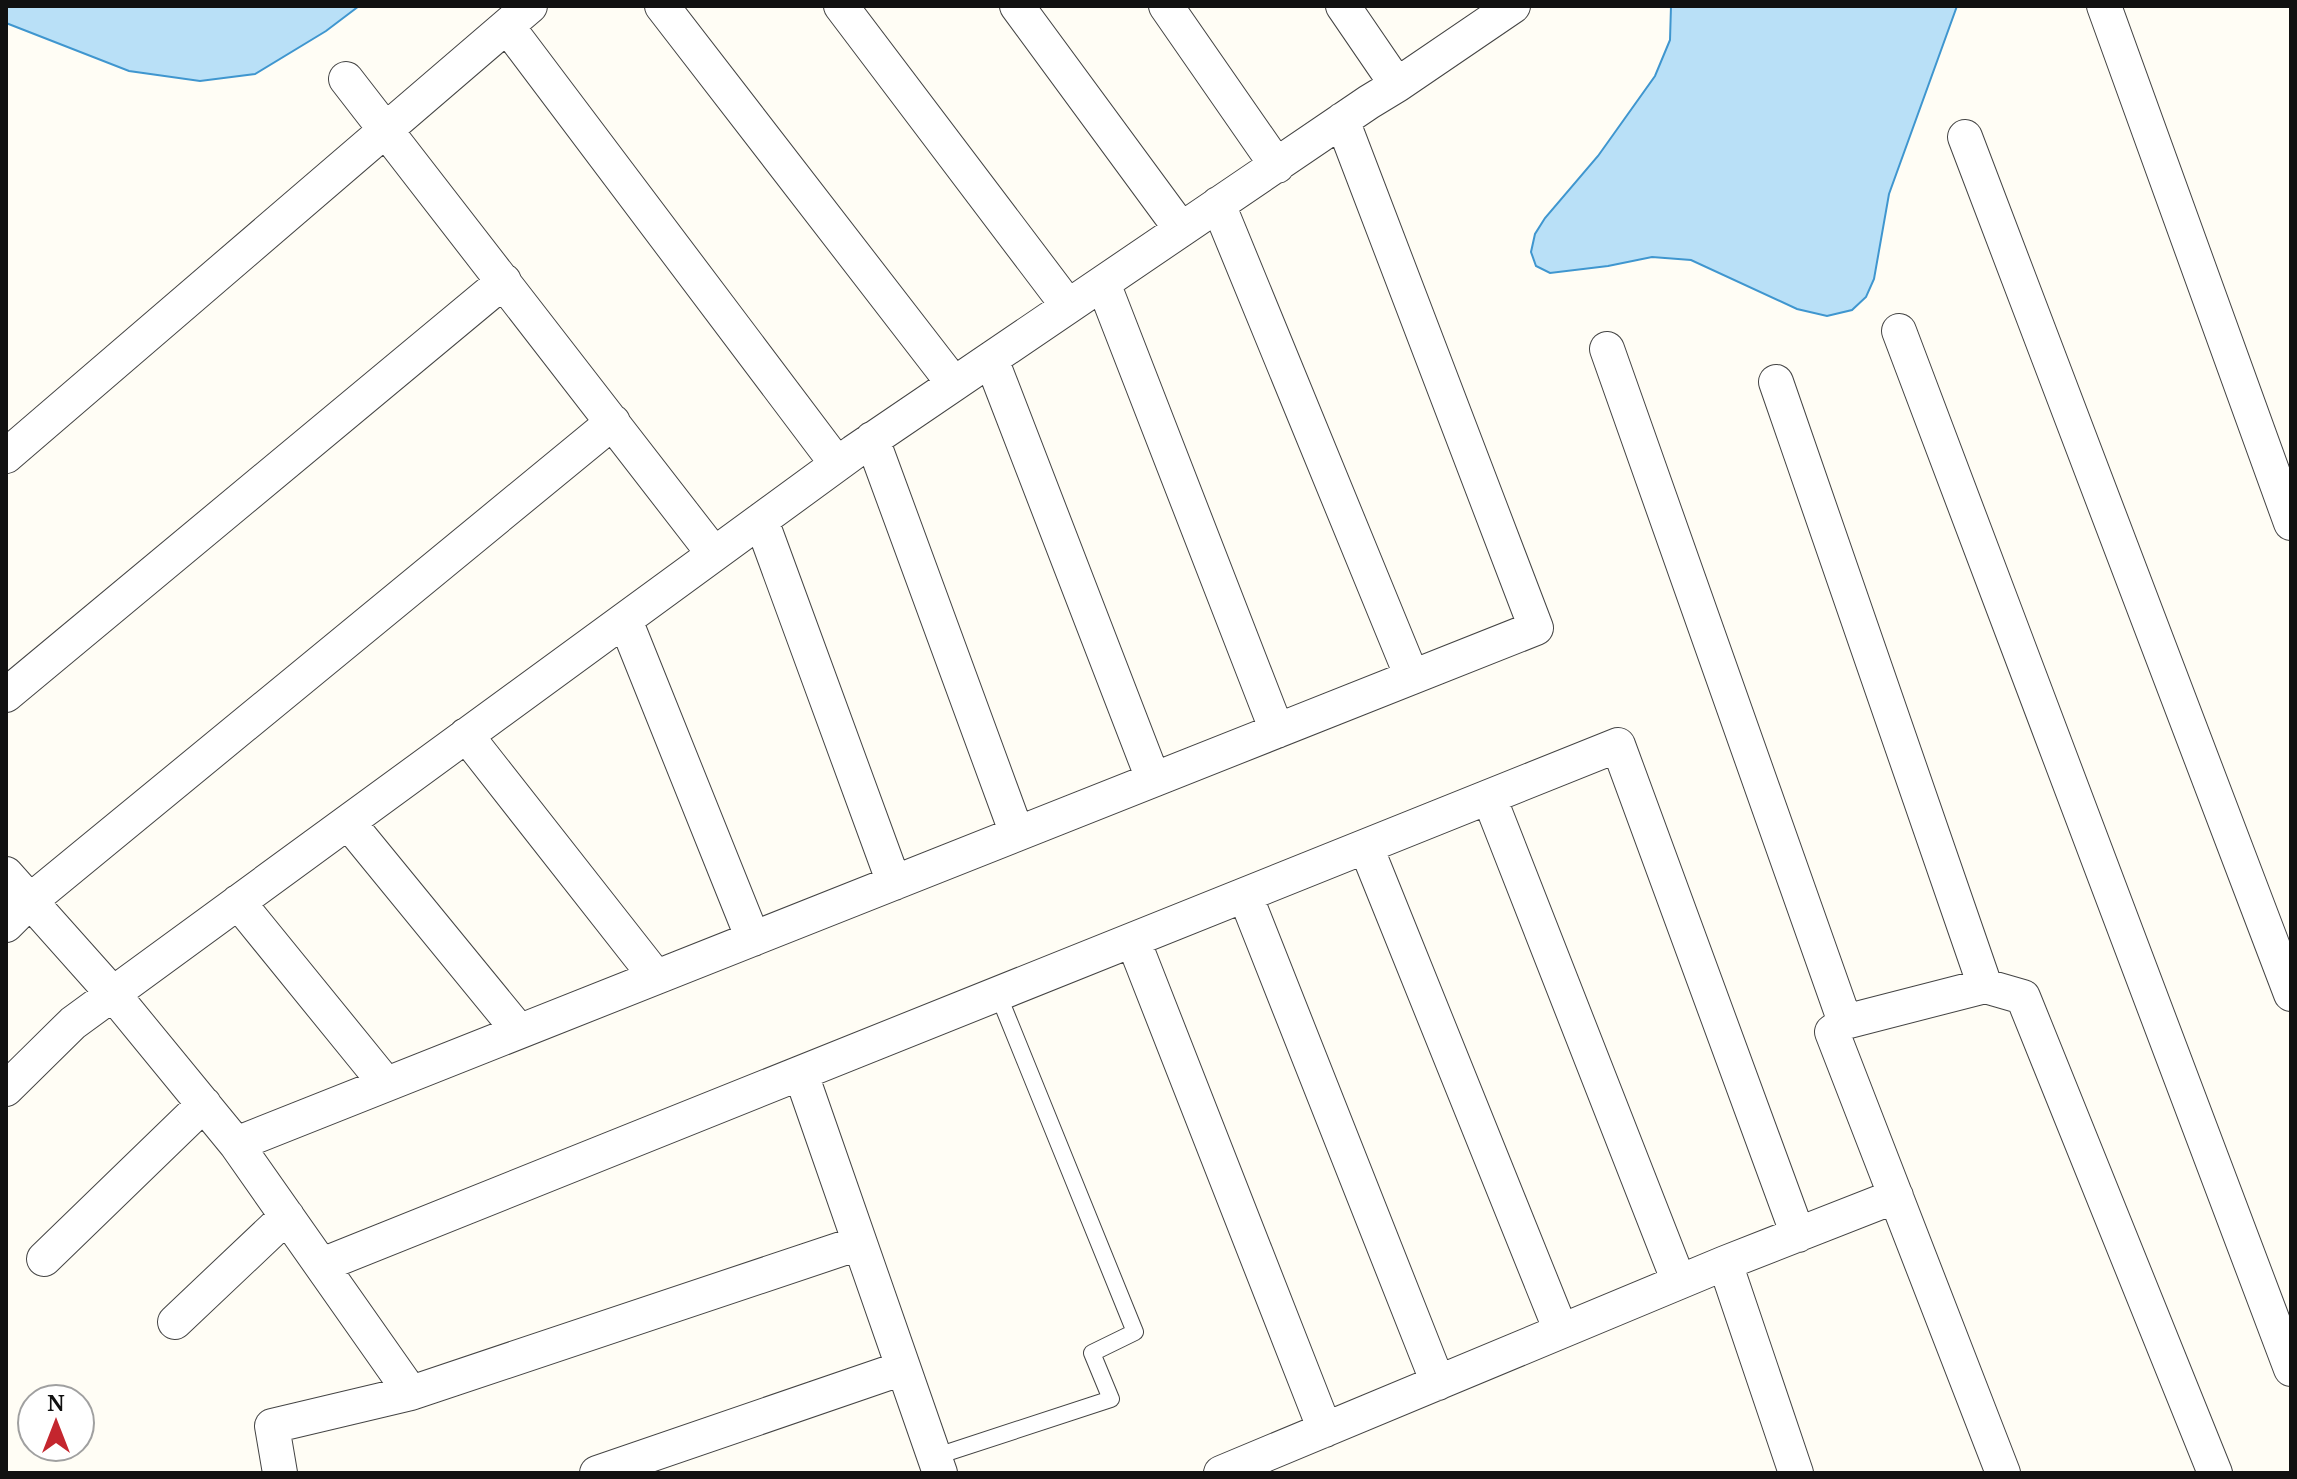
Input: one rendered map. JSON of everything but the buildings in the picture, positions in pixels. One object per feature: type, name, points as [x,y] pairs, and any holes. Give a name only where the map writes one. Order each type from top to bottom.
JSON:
[{"type":"street","points":[[662,6],[954,384]]},
{"type":"street","points":[[841,6],[1068,306]]},
{"type":"street","points":[[1017,6],[1181,229]]},
{"type":"street","points":[[1166,6],[1277,166]]},
{"type":"street","points":[[1343,6],[1397,85]]},
{"type":"street","points":[[6,1089],[73,1023],[837,464],[1511,6]]},
{"type":"street","points":[[2104,6],[2291,523]]},
{"type":"street","points":[[6,456],[518,16],[837,464]]},
{"type":"street","points":[[346,79],[714,554]]},
{"type":"street","points":[[236,1144],[1536,628],[1342,120]]},
{"type":"street","points":[[1965,137],[2291,994]]},
{"type":"street","points":[[1218,204],[1412,677]]},
{"type":"street","points":[[6,695],[504,281]]},
{"type":"street","points":[[1103,283],[1277,731]]},
{"type":"street","points":[[1899,331],[2291,1369]]},
{"type":"street","points":[[1607,349],[1845,1022]]},
{"type":"street","points":[[991,359],[1153,779]]},
{"type":"street","points":[[1776,382],[1985,986]]},
{"type":"street","points":[[6,925],[30,901],[613,422]]},
{"type":"street","points":[[872,439],[1017,834]]},
{"type":"street","points":[[761,520],[894,883]]},
{"type":"street","points":[[625,620],[753,939]]},
{"type":"street","points":[[466,735],[656,977]]},
{"type":"street","points":[[322,1265],[1618,745],[1798,1235]]},
{"type":"street","points":[[1489,797],[1679,1282]]},
{"type":"street","points":[[348,822],[519,1031]]},
{"type":"street","points":[[1366,847],[1561,1331]]},
{"type":"street","points":[[6,874],[113,994],[236,1144],[411,1393]]},
{"type":"street","points":[[1245,895],[1438,1383]]},
{"type":"street","points":[[238,902],[386,1084]]},
{"type":"street","points":[[1133,940],[1325,1430]]},
{"type":"street","points":[[2003,1473],[1832,1032],[1845,1022],[1985,986],[2023,997],[2215,1473]]},
{"type":"street","points":[[801,1074],[937,1465]]},
{"type":"street","points":[[44,1259],[204,1104]]},
{"type":"street","points":[[1221,1473],[1725,1263],[1896,1196]]},
{"type":"street","points":[[175,1322],[287,1216]]},
{"type":"street","points":[[280,1473],[272,1426],[411,1393],[859,1243]]},
{"type":"street","points":[[1725,1263],[1796,1473]]},
{"type":"street","points":[[597,1473],[903,1368]]},
{"type":"lane","points":[[937,1465],[1111,1399],[1092,1353],[1135,1332],[998,994]]},
{"type":"water","points":[[6,6],[359,6],[326,31],[255,74],[200,81],[129,71],[6,23]]},
{"type":"water","points":[[1671,6],[1957,6],[1889,194],[1874,279],[1866,297],[1852,310],[1827,316],[1797,309],[1691,260],[1652,257],[1550,273],[1536,266],[1531,252],[1535,234],[1545,218],[1598,156],[1655,76],[1670,40]]}]
